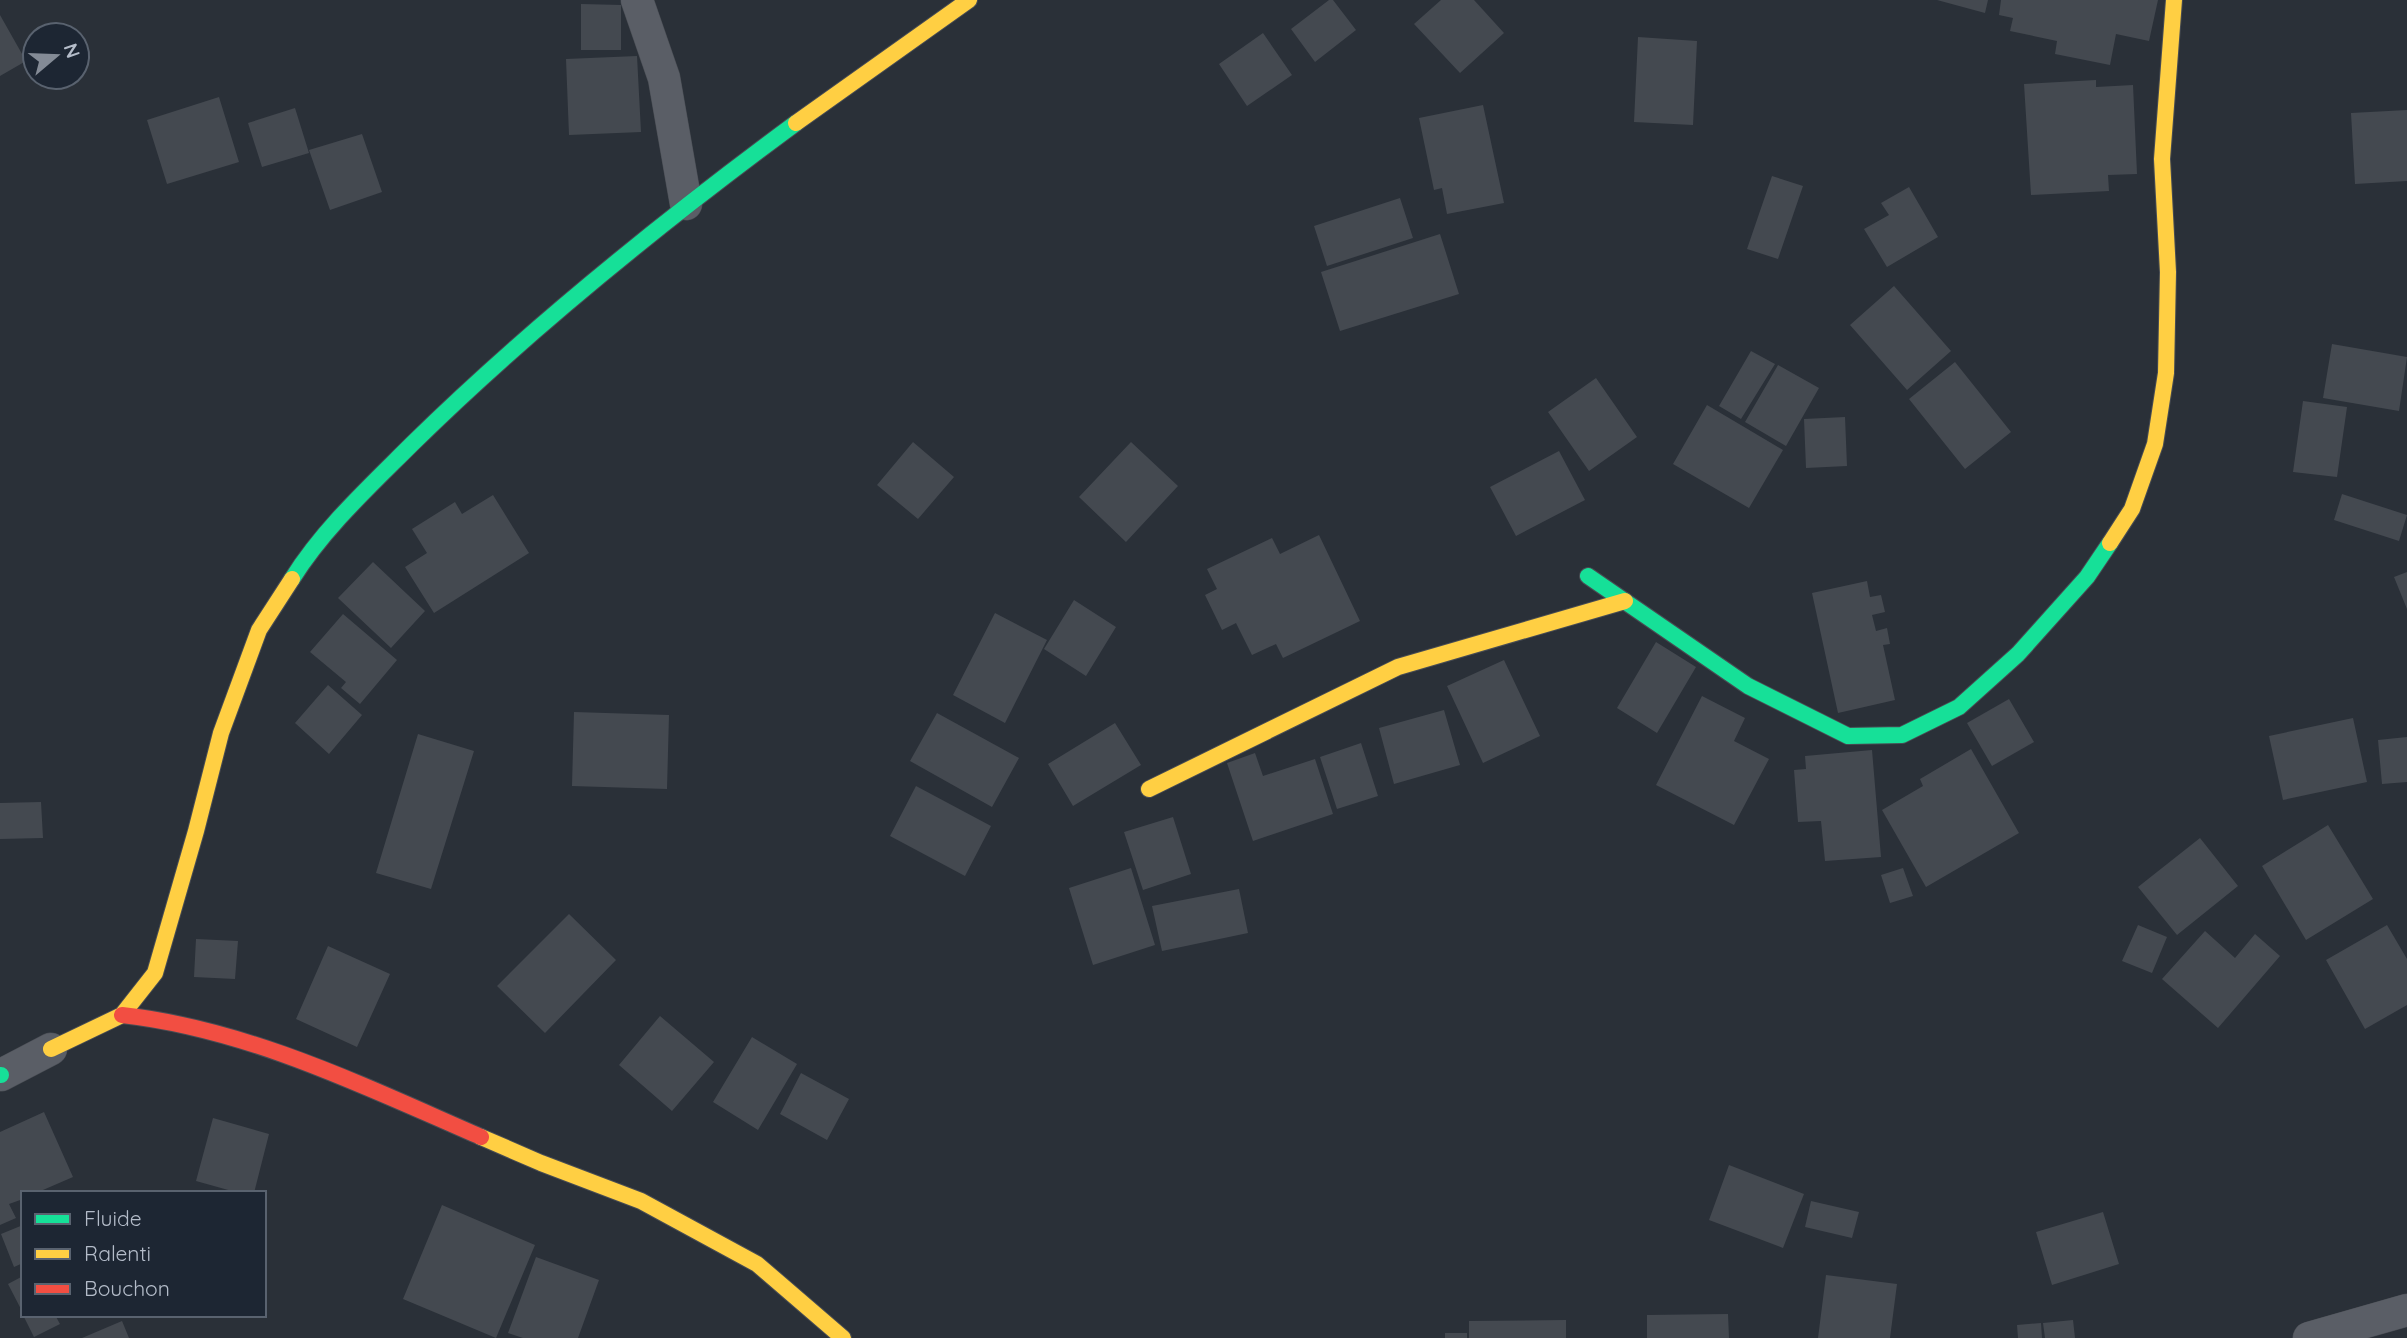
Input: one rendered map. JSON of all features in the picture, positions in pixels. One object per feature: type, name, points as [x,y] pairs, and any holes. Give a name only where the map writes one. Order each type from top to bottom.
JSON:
[{"type":"street","points":[[637,0],[664,78],[686,204]]},
{"type":"street","points":[[1,1075],[122,1015],[155,973],[196,831],[220,733],[258,630],[308,553],[380,476],[466,391],[686,204],[969,0]]},
{"type":"street","points":[[1588,576],[1748,686],[1848,736],[1902,735],[1959,707],[2018,654],[2087,577],[2125,521],[2132,509],[2155,443],[2166,373],[2168,272],[2162,159],[2174,0]]},
{"type":"street","points":[[1149,789],[1398,667],[1625,601]]},
{"type":"street","points":[[122,1015],[157,1019],[211,1032],[328,1071],[541,1163],[641,1201],[757,1264],[843,1338]]},
{"type":"street","points":[[2309,1338],[2407,1310]]},
{"type":"building","points":[[1329,0],[1333,0],[1356,30],[1315,62],[1291,29]]},
{"type":"building","points":[[1441,0],[1474,0],[1504,33],[1460,73],[1414,24]]},
{"type":"building","points":[[1937,0],[1988,0],[1985,13]]},
{"type":"building","points":[[2001,0],[2158,0],[2149,41],[2116,34],[2110,65],[2055,54],[2057,41],[2010,31],[2013,18],[1999,15]]},
{"type":"building","points":[[581,4],[621,5],[621,50],[581,50]]},
{"type":"building","points":[[0,15],[21,52],[21,64],[0,76]]},
{"type":"building","points":[[1263,33],[1292,75],[1247,106],[1219,64]]},
{"type":"building","points":[[1638,37],[1697,41],[1693,125],[1634,122]]},
{"type":"building","points":[[637,56],[641,132],[569,135],[566,59]]},
{"type":"building","points":[[2096,80],[2096,87],[2133,85],[2137,174],[2108,175],[2109,191],[2031,195],[2024,84]]},
{"type":"building","points":[[219,97],[239,162],[167,184],[147,120]]},
{"type":"building","points":[[1483,105],[1504,203],[1447,214],[1442,188],[1434,190],[1419,118]]},
{"type":"building","points":[[295,108],[309,153],[262,167],[248,123]]},
{"type":"building","points":[[2407,110],[2407,181],[2355,184],[2351,113]]},
{"type":"building","points":[[362,134],[382,192],[330,210],[309,150]]},
{"type":"building","points":[[1772,176],[1803,186],[1778,259],[1747,249]]},
{"type":"building","points":[[1909,187],[1938,237],[1887,267],[1864,229],[1889,215],[1881,203]]},
{"type":"building","points":[[1400,198],[1413,238],[1327,266],[1314,226]]},
{"type":"building","points":[[1440,234],[1459,294],[1340,331],[1321,272]]},
{"type":"building","points":[[1894,286],[1951,351],[1907,390],[1850,325]]},
{"type":"building","points":[[2332,344],[2407,357],[2399,411],[2323,398]]},
{"type":"building","points":[[1751,351],[1775,364],[1741,419],[1719,406]]},
{"type":"building","points":[[1955,362],[2011,432],[1965,469],[1909,399]]},
{"type":"building","points":[[1778,365],[1819,388],[1786,446],[1745,422]]},
{"type":"building","points":[[1596,378],[1637,437],[1589,471],[1548,412]]},
{"type":"building","points":[[2303,401],[2347,407],[2337,477],[2293,472]]},
{"type":"building","points":[[1707,405],[1783,450],[1749,508],[1673,464]]},
{"type":"building","points":[[1845,417],[1847,466],[1806,468],[1804,419]]},
{"type":"building","points":[[913,442],[954,477],[918,519],[877,485]]},
{"type":"building","points":[[1131,442],[1178,486],[1126,542],[1079,497]]},
{"type":"building","points":[[1559,451],[1585,500],[1516,536],[1490,487]]},
{"type":"building","points":[[2342,494],[2407,515],[2399,541],[2334,520]]},
{"type":"building","points":[[493,495],[529,553],[434,613],[405,567],[427,553],[412,529],[455,502],[462,514]]},
{"type":"building","points":[[1319,535],[1360,621],[1283,658],[1276,644],[1252,655],[1236,623],[1222,630],[1205,595],[1217,589],[1207,569],[1272,538],[1280,554]]},
{"type":"building","points":[[373,562],[425,611],[391,648],[338,598]]},
{"type":"building","points":[[2407,572],[2407,609],[2394,577]]},
{"type":"building","points":[[1867,581],[1870,597],[1881,595],[1885,612],[1872,615],[1876,631],[1887,628],[1890,644],[1883,645],[1895,700],[1838,713],[1812,593]]},
{"type":"building","points":[[1074,600],[1116,627],[1086,676],[1044,649]]},
{"type":"building","points":[[995,613],[1047,640],[1005,723],[953,695]]},
{"type":"building","points":[[343,614],[397,660],[360,704],[341,688],[346,682],[310,652]]},
{"type":"building","points":[[1656,642],[1696,667],[1657,733],[1617,708]]},
{"type":"building","points":[[1504,660],[1540,736],[1483,763],[1447,686]]},
{"type":"building","points":[[328,685],[362,715],[329,754],[295,723]]},
{"type":"building","points":[[1702,696],[1745,718],[1734,741],[1769,759],[1734,825],[1656,785]]},
{"type":"building","points":[[2009,699],[2034,742],[1992,766],[1967,723]]},
{"type":"building","points":[[1444,710],[1460,765],[1394,784],[1379,728]]},
{"type":"building","points":[[574,712],[669,715],[667,789],[572,786]]},
{"type":"building","points":[[937,713],[1019,758],[992,807],[910,761]]},
{"type":"building","points":[[2353,718],[2367,782],[2283,800],[2269,736]]},
{"type":"building","points":[[1115,723],[1141,765],[1073,806],[1048,764]]},
{"type":"building","points":[[418,734],[474,751],[431,889],[376,873]]},
{"type":"building","points":[[2407,737],[2407,782],[2382,784],[2378,740]]},
{"type":"building","points":[[1361,743],[1378,796],[1337,809],[1320,757]]},
{"type":"building","points":[[1971,749],[2019,833],[1926,887],[1882,810],[1923,786],[1920,779]]},
{"type":"building","points":[[1872,750],[1881,857],[1825,861],[1821,821],[1798,822],[1794,770],[1806,769],[1805,756]]},
{"type":"building","points":[[1255,753],[1263,776],[1315,759],[1333,814],[1253,841],[1227,763]]},
{"type":"building","points":[[916,786],[991,826],[965,876],[890,836]]},
{"type":"building","points":[[41,802],[43,838],[0,839],[0,803]]},
{"type":"building","points":[[1173,817],[1191,874],[1143,890],[1124,832]]},
{"type":"building","points":[[2328,825],[2373,899],[2306,940],[2262,866]]},
{"type":"building","points":[[2200,838],[2238,886],[2177,935],[2138,887]]},
{"type":"building","points":[[1131,868],[1155,945],[1093,965],[1069,888]]},
{"type":"building","points":[[1903,868],[1913,896],[1890,903],[1881,875]]},
{"type":"building","points":[[1239,889],[1248,933],[1162,951],[1152,906]]},
{"type":"building","points":[[569,914],[616,960],[545,1033],[497,986]]},
{"type":"building","points":[[2138,925],[2167,937],[2152,973],[2122,961]]},
{"type":"building","points":[[2387,925],[2407,959],[2407,1005],[2365,1029],[2326,960]]},
{"type":"building","points":[[2205,931],[2235,958],[2255,934],[2280,956],[2218,1028],[2162,979]]},
{"type":"building","points":[[196,939],[238,941],[235,979],[194,977]]},
{"type":"building","points":[[328,946],[390,974],[357,1047],[296,1019]]},
{"type":"building","points":[[660,1016],[714,1062],[672,1111],[619,1065]]},
{"type":"building","points":[[752,1037],[797,1064],[758,1130],[713,1102]]},
{"type":"building","points":[[801,1073],[849,1099],[827,1140],[780,1114]]},
{"type":"building","points":[[44,1112],[73,1177],[41,1191],[21,1191],[21,1200],[9,1204],[16,1218],[0,1225],[0,1132]]},
{"type":"building","points":[[213,1118],[269,1134],[255,1191],[232,1191],[196,1181]]},
{"type":"building","points":[[1729,1165],[1804,1194],[1783,1248],[1709,1220]]},
{"type":"building","points":[[1811,1201],[1859,1212],[1852,1238],[1805,1227]]},
{"type":"building","points":[[442,1205],[535,1245],[496,1338],[403,1299]]},
{"type":"building","points":[[2103,1212],[2119,1264],[2052,1285],[2036,1232]]},
{"type":"building","points":[[21,1226],[21,1264],[14,1267],[1,1234]]},
{"type":"building","points":[[536,1257],[599,1280],[578,1338],[523,1338],[508,1333]]},
{"type":"building","points":[[1826,1275],[1897,1284],[1890,1338],[1818,1338]]},
{"type":"building","points":[[21,1277],[21,1309],[8,1284]]},
{"type":"building","points":[[1728,1314],[1729,1338],[1647,1338],[1647,1315]]},
{"type":"building","points":[[24,1317],[56,1317],[60,1324],[34,1337]]},
{"type":"building","points":[[1566,1320],[1566,1338],[1469,1338],[1469,1321]]},
{"type":"building","points":[[2073,1320],[2075,1338],[2045,1338],[2043,1323]]},
{"type":"building","points":[[122,1321],[129,1338],[82,1338]]},
{"type":"building","points":[[2041,1323],[2042,1338],[2018,1338],[2017,1325]]},
{"type":"building","points":[[1445,1333],[1467,1333],[1467,1338],[1445,1338]]},
{"type":"traffic: fast","points":[[292,579],[318,542],[348,508],[503,358],[647,237],[796,123]]},
{"type":"traffic: fast","points":[[1588,576],[1748,686],[1848,736],[1902,735],[1959,707],[2018,654],[2087,577],[2110,543]]},
{"type":"traffic: slow","points":[[796,123],[969,0]]},
{"type":"traffic: slow","points":[[2110,543],[2132,509],[2155,444],[2166,373],[2168,272],[2162,159],[2174,0]]},
{"type":"traffic: slow","points":[[51,1049],[122,1015],[155,973],[221,733],[259,630],[292,579]]},
{"type":"traffic: slow","points":[[1149,789],[1398,667],[1625,601]]},
{"type":"traffic: slow","points":[[481,1137],[641,1201],[757,1264],[843,1338]]},
{"type":"traffic: jam","points":[[122,1015],[215,1033],[306,1062],[481,1137]]}]
